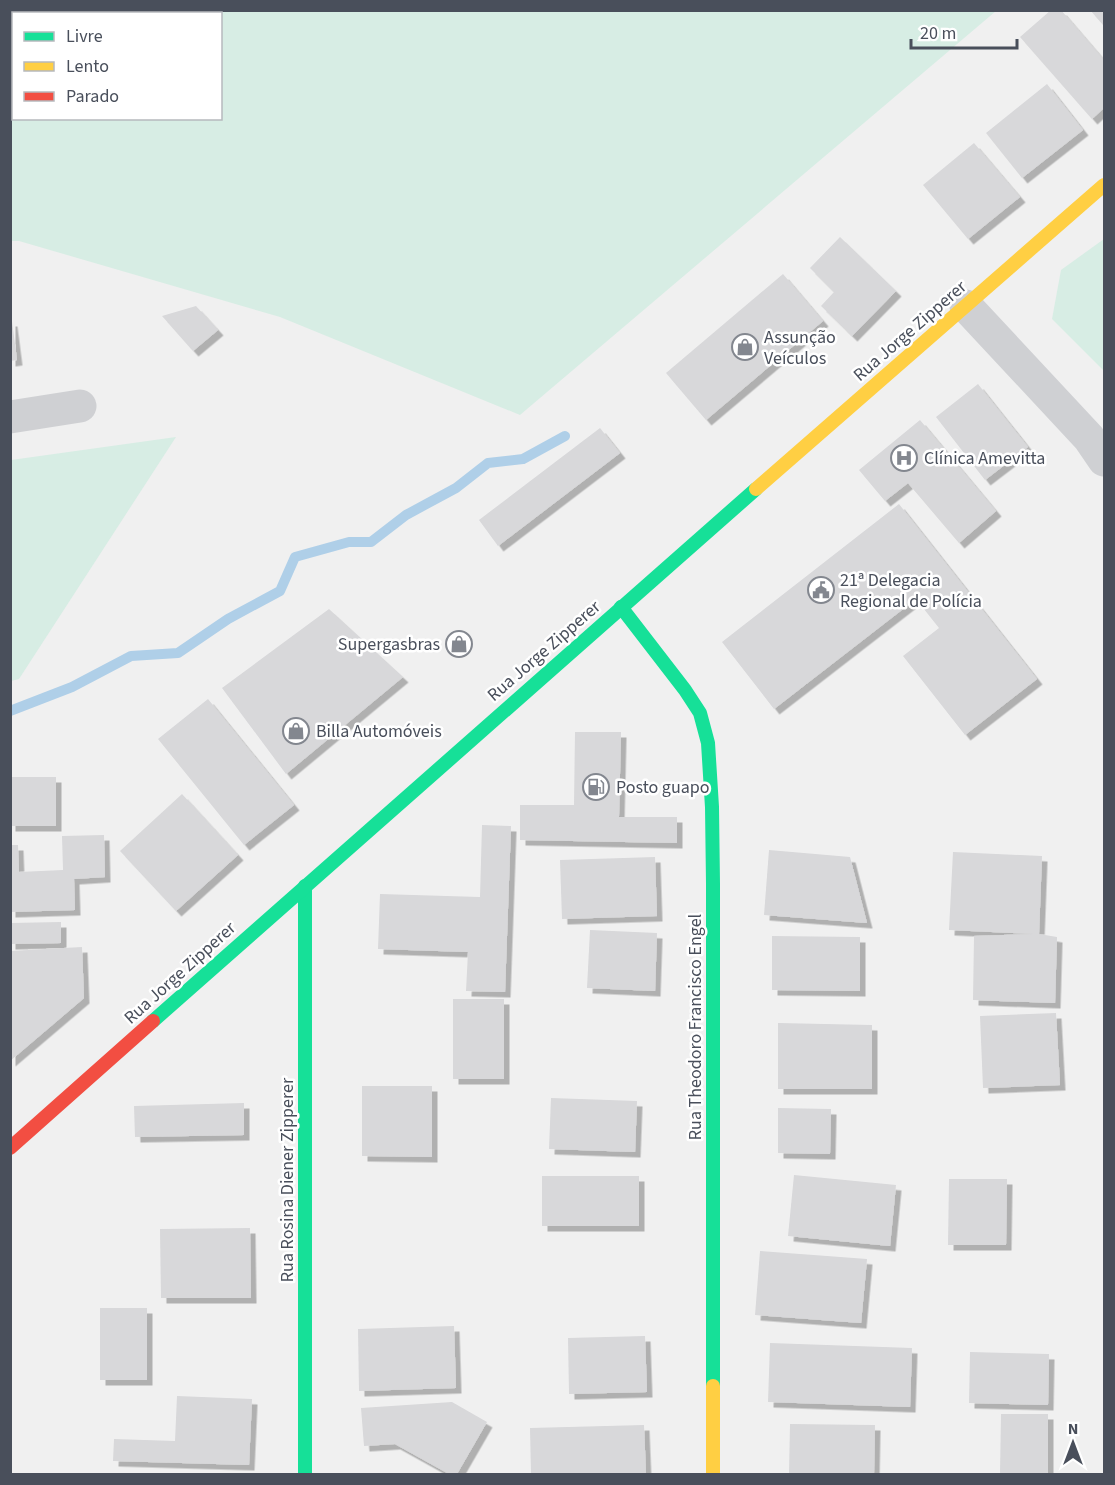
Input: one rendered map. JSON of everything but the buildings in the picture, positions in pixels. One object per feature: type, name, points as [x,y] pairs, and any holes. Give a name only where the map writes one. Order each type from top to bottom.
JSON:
[{"type":"street","name":"Rua Jorge Zipperer","points":[[10,1148],[621,607],[1104,185]]},
{"type":"street","points":[[966,306],[1089,438],[1104,460]]},
{"type":"street","points":[[10,417],[80,406]]},
{"type":"street","name":"Rua Theodoro Francisco Engel","points":[[621,607],[700,713],[708,743],[713,884],[713,1474]]},
{"type":"street","name":"Rua Rosina Diener Zipperer","points":[[305,886],[305,1474]]},
{"type":"green space","points":[[11,10],[996,11],[520,415],[280,317],[19,241],[11,241]]},
{"type":"green space","points":[[1104,239],[1104,371],[1052,319],[1061,270]]},
{"type":"green space","points":[[176,437],[19,679],[11,681],[11,460]]},
{"type":"waterway","points":[[10,711],[72,687],[131,656],[178,653],[228,619],[280,591],[295,557],[349,542],[371,542],[406,515],[456,488],[488,463],[523,459],[565,436]]},
{"type":"traffic: fast","points":[[153,1021],[756,489]]},
{"type":"traffic: fast","points":[[621,607],[700,713],[708,743],[713,884],[713,1386]]},
{"type":"traffic: fast","points":[[305,886],[305,1474]]},
{"type":"traffic: slow","points":[[756,489],[1104,185]]},
{"type":"traffic: slow","points":[[713,1386],[713,1474]]},
{"type":"traffic: jam","points":[[10,1148],[153,1021]]},
{"type":"place","name":"Assunção Veículos","points":[[745,347]]},
{"type":"place","name":"Clínica Amevitta","points":[[904,458]]},
{"type":"place","name":"21ª Delegacia Regional de Polícia","points":[[821,590]]},
{"type":"place","name":"Supergasbras","points":[[459,644]]},
{"type":"place","name":"Billa Automóveis","points":[[296,731]]},
{"type":"place","name":"Posto guapo","points":[[596,787]]}]
